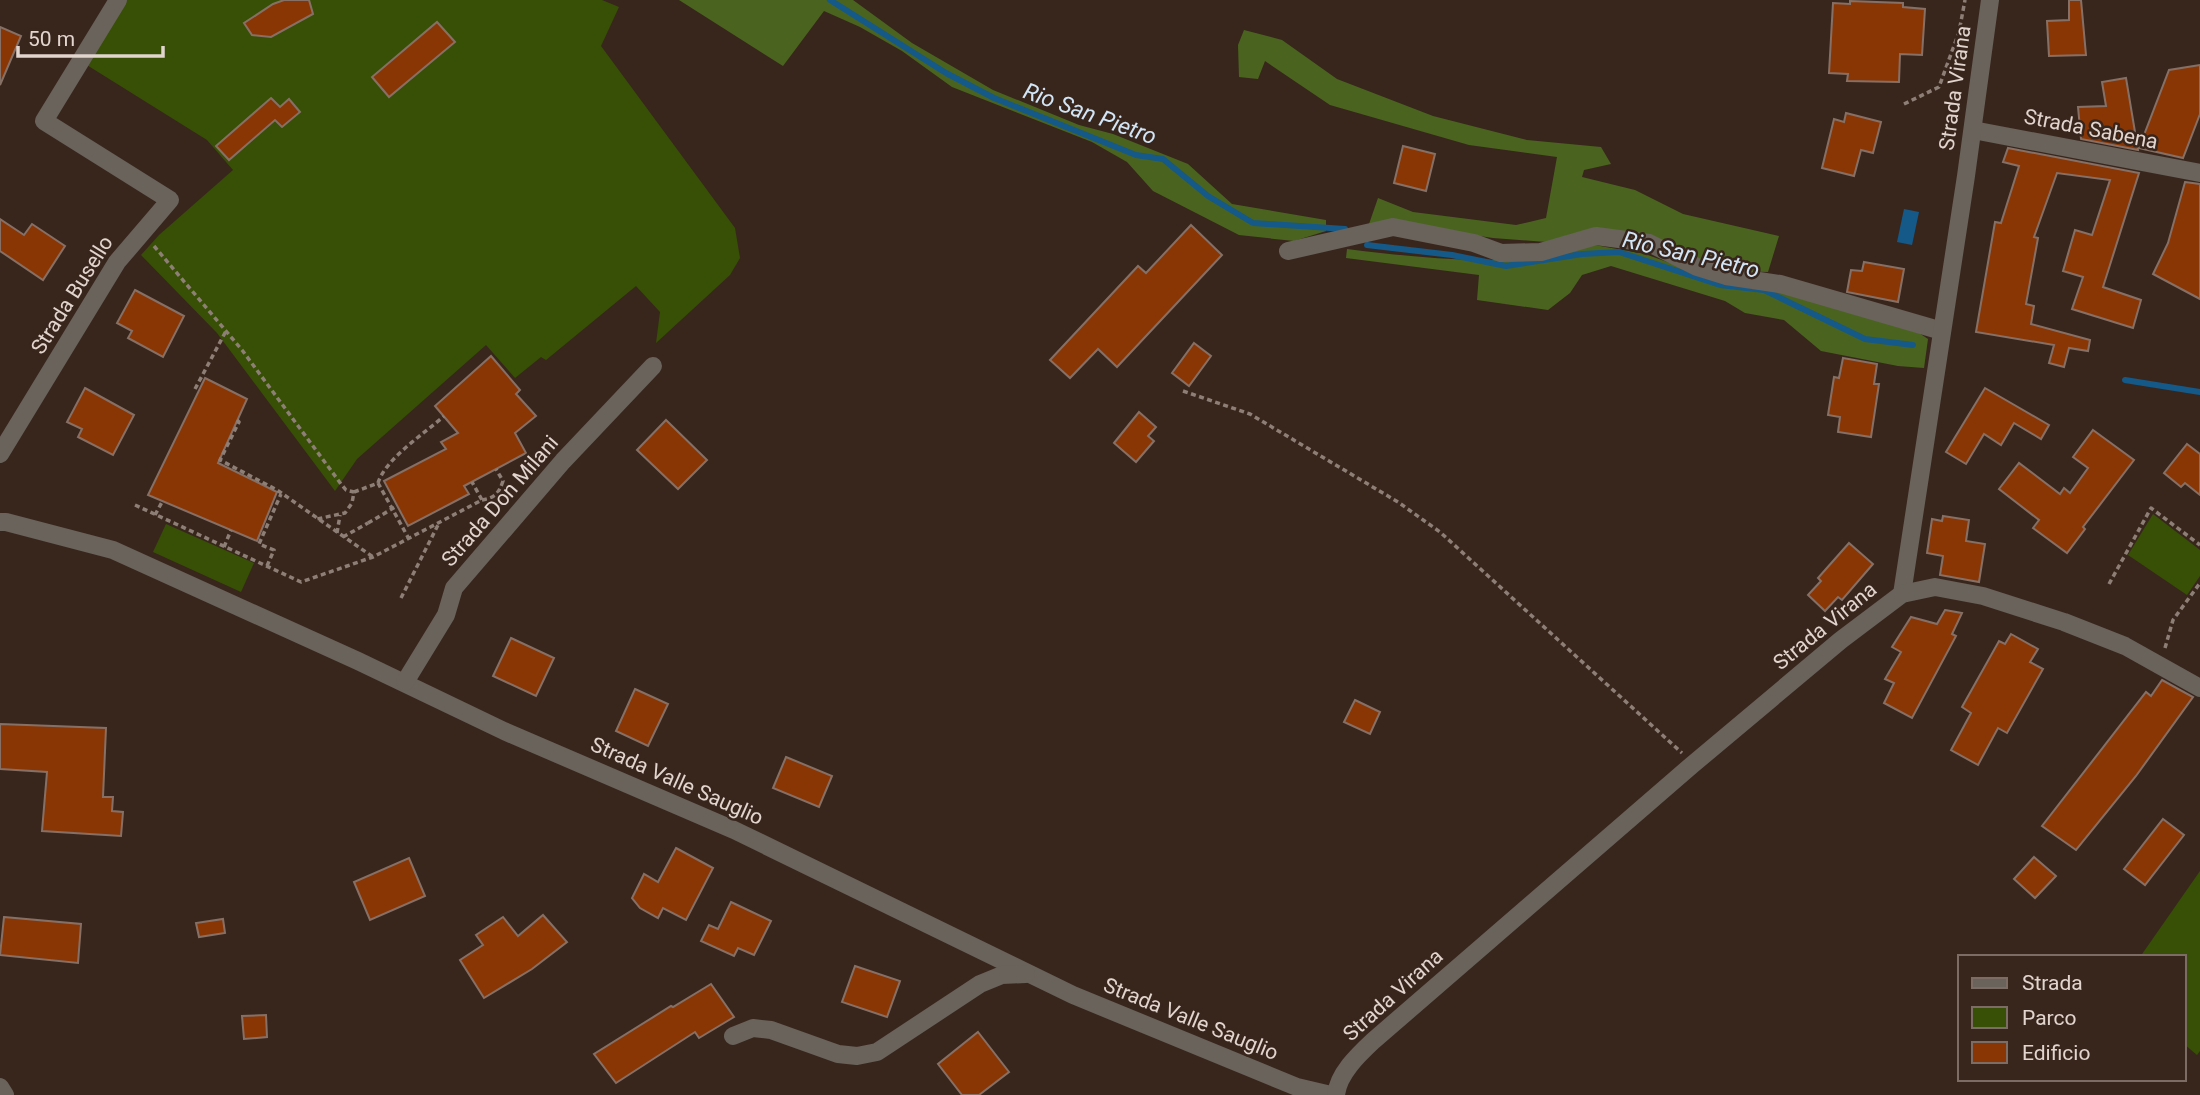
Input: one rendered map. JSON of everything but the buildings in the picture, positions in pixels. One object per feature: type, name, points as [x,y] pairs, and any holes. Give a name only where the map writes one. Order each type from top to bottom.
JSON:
[{"type":"street","name":"Strada Busello","points":[[0,454],[117,262],[170,200],[44,121],[118,0]]},
{"type":"street","name":"Strada Virana","points":[[1334,1095],[1350,1065],[1373,1041],[1692,765],[1841,640],[1902,594],[1973,130],[1990,0]]},
{"type":"street","name":"Strada Sabena","points":[[1973,130],[2200,173]]},
{"type":"street","points":[[1288,251],[1393,227],[1474,243],[1501,253],[1541,252],[1596,236],[1649,243],[1706,270],[1726,276],[1780,284],[1942,331]]},
{"type":"street","name":"Strada Don Milani","points":[[405,682],[446,615],[454,588],[563,461],[653,366]]},
{"type":"street","name":"Strada Valle Sauglio","points":[[2,519],[113,550],[405,682],[504,731],[734,830],[1073,995],[1297,1087],[1334,1095]]},
{"type":"street","points":[[1902,594],[1934,587],[1983,596],[2064,622],[2125,646],[2200,688]]},
{"type":"street","points":[[733,1036],[753,1028],[771,1030],[838,1054],[857,1056],[877,1052],[980,984],[1002,975],[1030,974]]},
{"type":"street","points":[[0,1087],[5,1095]]},
{"type":"path","points":[[1904,104],[1939,87],[1959,32],[1965,0]]},
{"type":"path","points":[[142,231],[226,331],[346,490],[354,492],[378,482],[382,472],[393,460],[444,416]]},
{"type":"path","points":[[195,389],[226,331]]},
{"type":"path","points":[[1184,391],[1250,414],[1398,502],[1440,532],[1688,758],[1692,765]]},
{"type":"path","points":[[237,421],[239,422],[220,460],[281,494],[373,557]]},
{"type":"path","points":[[135,505],[302,582],[373,557],[482,500],[492,498],[499,492],[503,481],[496,469]]},
{"type":"path","points":[[378,482],[409,539]]},
{"type":"path","points":[[472,482],[482,500]]},
{"type":"path","points":[[317,519],[345,513],[352,503],[354,492]]},
{"type":"path","points":[[267,566],[274,550],[259,544],[281,494]]},
{"type":"path","points":[[155,514],[162,502]]},
{"type":"path","points":[[342,537],[397,506]]},
{"type":"path","points":[[2109,584],[2151,508],[2200,545]]},
{"type":"path","points":[[338,533],[340,515]]},
{"type":"path","points":[[401,598],[439,523]]},
{"type":"path","points":[[224,547],[232,530]]},
{"type":"path","points":[[2164,649],[2174,620],[2200,583]]},
{"type":"green space","points":[[118,0],[602,0],[619,7],[601,46],[735,228],[740,258],[730,275],[656,343],[660,312],[636,286],[546,360],[541,357],[515,378],[486,345],[357,459],[335,491],[217,333],[141,255],[159,235],[233,170],[207,140],[82,62]]},
{"type":"green space","points":[[679,0],[853,0],[912,43],[993,90],[1079,125],[1113,134],[1188,164],[1232,204],[1326,220],[1326,231],[1294,241],[1239,235],[1153,191],[1127,162],[1092,142],[952,87],[902,51],[860,27],[824,11],[783,66]]},
{"type":"green space","points":[[1244,30],[1282,40],[1337,79],[1433,116],[1527,140],[1601,147],[1611,164],[1584,170],[1582,177],[1635,190],[1683,214],[1779,236],[1768,272],[1728,271],[1653,240],[1546,242],[1369,224],[1378,198],[1413,212],[1516,225],[1546,218],[1557,157],[1469,145],[1330,105],[1265,61],[1258,79],[1239,77],[1238,45]]},
{"type":"green space","points":[[1589,244],[1645,254],[1695,272],[1764,286],[1916,331],[1928,339],[1924,368],[1898,366],[1821,351],[1784,320],[1745,313],[1725,301],[1611,266],[1582,275],[1570,293],[1548,310],[1477,300],[1479,275],[1346,258],[1347,249],[1444,259],[1518,259],[1554,255]]},
{"type":"green space","points":[[2153,514],[2200,550],[2200,576],[2187,595],[2128,555]]},
{"type":"green space","points":[[166,524],[254,563],[241,592],[153,552]]},
{"type":"green space","points":[[2200,871],[2200,1051],[2197,1055],[2186,1046],[2186,955],[2141,955]]},
{"type":"water","points":[[1904,209],[1919,212],[1912,245],[1897,242]]},
{"type":"waterway","name":"Rio San Pietro","points":[[830,0],[946,73],[994,98],[1136,155],[1163,159],[1208,196],[1253,223],[1345,229]]},
{"type":"waterway","name":"Rio San Pietro","points":[[1367,245],[1452,255],[1506,266],[1582,254],[1619,252],[1720,285],[1764,290],[1865,339],[1913,345]]},
{"type":"waterway","name":"Rio San Pietro","points":[[2125,380],[2200,392]]}]
